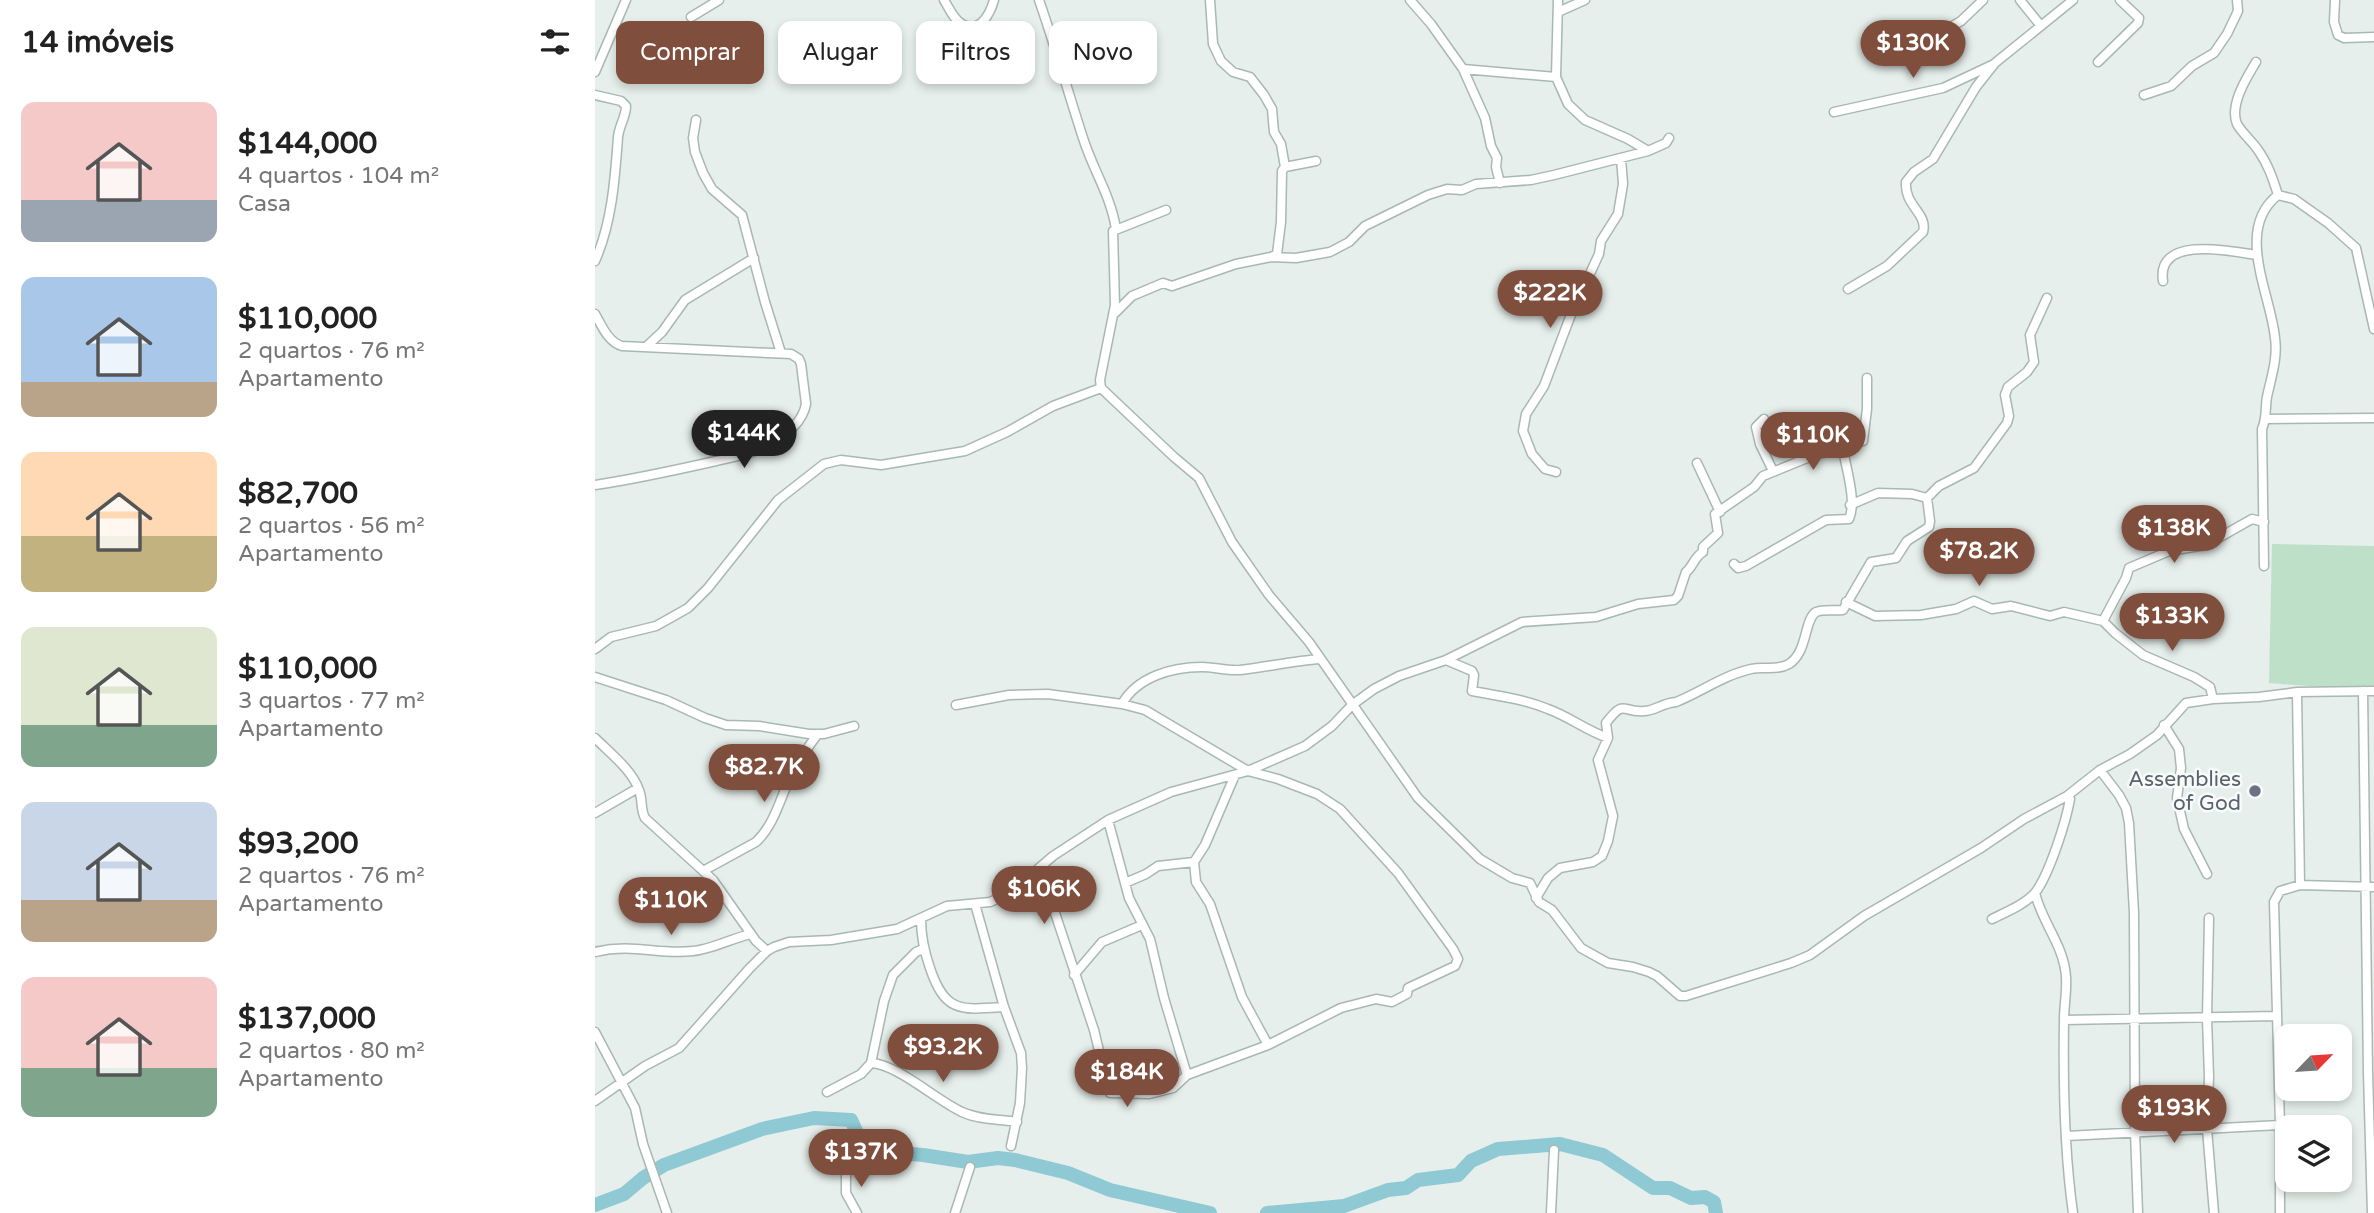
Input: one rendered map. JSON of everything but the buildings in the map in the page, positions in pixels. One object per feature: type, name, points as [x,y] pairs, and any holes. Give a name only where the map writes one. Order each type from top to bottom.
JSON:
[{"type":"street","points":[[595,72],[626,0]]},
{"type":"street","points":[[691,17],[719,0]]},
{"type":"street","points":[[944,0],[957,20],[963,25],[971,26],[988,17],[994,0]]},
{"type":"street","points":[[1039,0],[1082,137],[1110,201],[1116,229]]},
{"type":"street","points":[[1210,0],[1213,44],[1221,61],[1233,72],[1250,77],[1264,95],[1272,109],[1275,132],[1281,144],[1285,167],[1282,171],[1281,222],[1277,254],[1271,257]]},
{"type":"street","points":[[1410,0],[1463,69],[1485,118],[1491,146],[1497,158],[1500,183]]},
{"type":"street","points":[[1558,0],[1556,77],[1568,104],[1585,120],[1648,151]]},
{"type":"street","points":[[1558,12],[1585,0]]},
{"type":"street","points":[[1929,40],[1961,21],[1983,0]]},
{"type":"street","points":[[2021,0],[2041,26]]},
{"type":"street","points":[[1848,289],[1887,266],[1923,232],[1923,220],[1908,200],[1906,182],[1914,172],[1933,159],[1976,87],[1994,64],[2073,0]]},
{"type":"street","points":[[2098,62],[2138,23],[2139,18],[2120,0]]},
{"type":"street","points":[[2144,95],[2171,86],[2192,66],[2214,53],[2238,11],[2237,0]]},
{"type":"street","points":[[2335,0],[2334,22],[2338,36],[2374,37]]},
{"type":"street","points":[[2256,62],[2244,83],[2236,106],[2237,123],[2270,171],[2278,195]]},
{"type":"street","points":[[1835,112],[1943,88],[1994,64]]},
{"type":"street","points":[[1463,69],[1556,77]]},
{"type":"street","points":[[595,94],[621,101],[627,110],[618,134],[617,168],[608,216],[595,261]]},
{"type":"street","points":[[696,120],[694,145],[703,173],[717,194],[743,215],[781,353]]},
{"type":"street","points":[[1110,321],[1125,301],[1163,283],[1172,286],[1235,264],[1271,257],[1296,258],[1330,252],[1349,242],[1366,226],[1428,195],[1447,189],[1462,190],[1476,184],[1542,177],[1648,151],[1667,143],[1669,138]]},
{"type":"street","points":[[1556,472],[1545,469],[1532,454],[1523,431],[1526,414],[1544,386],[1570,317],[1599,254],[1601,241],[1618,214],[1623,184],[1621,158]]},
{"type":"street","points":[[1285,167],[1317,161]]},
{"type":"street","points":[[2264,566],[2262,429],[2272,383],[2276,341],[2256,255],[2257,234],[2262,217],[2268,203],[2278,195]]},
{"type":"street","points":[[2278,195],[2294,200],[2328,223],[2356,248],[2374,329]]},
{"type":"street","points":[[1166,210],[1116,229],[1112,233],[1115,305],[1100,380],[1101,388],[1199,478],[1232,542],[1269,595],[1294,622],[1418,798],[1480,859],[1512,878],[1531,883],[1536,898],[1552,910],[1581,948],[1608,963],[1649,972],[1680,996],[1791,963],[1809,955],[1864,916],[2067,796],[2100,770],[2130,754],[2157,735],[2164,724],[2186,703],[2297,692],[2374,691]]},
{"type":"street","points":[[2163,281],[2162,269],[2165,262],[2189,250],[2217,249],[2256,255]]},
{"type":"street","points":[[647,346],[685,300],[754,258]]},
{"type":"street","points":[[1927,498],[1939,486],[1974,468],[2007,424],[2005,395],[2008,387],[2027,372],[2034,362],[2030,335],[2047,298]]},
{"type":"street","points":[[595,314],[613,344],[622,346],[781,353],[799,359],[806,404],[802,416],[784,436],[770,445],[735,457],[667,473],[595,485]]},
{"type":"street","points":[[1734,564],[1738,568],[1746,566],[1826,520],[1849,519],[1852,512],[1843,449],[1847,443],[1861,442],[1864,439],[1867,378]]},
{"type":"street","points":[[595,649],[611,637],[656,626],[688,608],[708,588],[778,500],[824,464],[841,460],[881,465],[965,451],[1007,432],[1052,406],[1101,388]]},
{"type":"street","points":[[2266,419],[2374,418]]},
{"type":"street","points":[[1764,419],[1756,427],[1756,434],[1773,471]]},
{"type":"street","points":[[595,1101],[645,1066],[679,1048],[767,951],[789,942],[831,940],[897,929],[947,906],[991,902],[1010,893],[1053,856],[1108,820],[1181,789],[1248,771],[1305,746],[1332,726],[1352,705],[1399,676],[1446,660],[1522,622],[1596,618],[1638,604],[1674,600],[1678,596],[1686,572],[1703,552],[1703,547],[1718,533],[1714,516],[1755,487],[1763,476],[1817,454],[1843,449]]},
{"type":"street","points":[[1697,463],[1720,512]]},
{"type":"street","points":[[1850,505],[1878,493],[1912,494],[1927,498]]},
{"type":"street","points":[[1536,898],[1548,878],[1560,868],[1593,862],[1602,856],[1605,849],[1613,816],[1598,760],[1608,738],[1606,723],[1615,711],[1626,707],[1643,712],[1688,698],[1754,668],[1788,664],[1806,640],[1812,614],[1843,610],[1871,562],[1896,558],[1907,541],[1926,530],[1930,521],[1927,498]]},
{"type":"street","points":[[2103,621],[2129,568],[2169,551],[2206,545],[2252,519],[2264,522]]},
{"type":"street","points":[[1846,602],[1875,616],[1921,615],[1956,609],[1974,601],[1991,609],[2011,606],[2050,616],[2064,612],[2103,621],[2143,655],[2194,677],[2210,687],[2213,699]]},
{"type":"street","points":[[1122,704],[1132,689],[1140,683],[1176,670],[1204,667],[1237,670],[1320,659]]},
{"type":"street","points":[[1446,660],[1472,671],[1472,691],[1536,704],[1570,718],[1588,731],[1608,738]]},
{"type":"street","points":[[595,677],[666,700],[715,722],[818,734],[854,726]]},
{"type":"street","points":[[2363,691],[2370,887],[2372,1213]]},
{"type":"street","points":[[2297,692],[2300,885]]},
{"type":"street","points":[[956,705],[1009,695],[1048,694],[1122,704],[1145,710],[1248,771],[1317,793],[1339,809],[1398,873],[1458,959],[1455,966],[1408,988],[1407,994],[1392,1002],[1376,999],[1341,1008],[1268,1045],[1187,1075],[1173,1088],[1150,1094],[1110,1093],[1094,1030],[1040,868]]},
{"type":"street","points":[[2164,724],[2179,749],[2181,768],[2177,798],[2184,830],[2207,874]]},
{"type":"street","points":[[702,871],[762,836],[770,825],[800,759],[818,734]]},
{"type":"street","points":[[595,738],[632,776],[638,788],[645,818],[717,886],[751,934],[767,951]]},
{"type":"street","points":[[2100,770],[2119,795],[2129,822],[2134,913],[2135,1132],[2139,1213]]},
{"type":"street","points":[[1235,775],[1205,845],[1194,862],[1196,882],[1210,904],[1242,997],[1268,1045]]},
{"type":"street","points":[[595,813],[638,788]]},
{"type":"street","points":[[1992,919],[2019,905],[2035,892],[2063,827],[2070,799],[2067,796]]},
{"type":"street","points":[[1108,820],[1129,898],[1150,939],[1187,1075]]},
{"type":"street","points":[[1125,883],[1158,866],[1194,862]]},
{"type":"street","points":[[2280,1115],[2274,902],[2280,891],[2300,885],[2370,887]]},
{"type":"street","points":[[2035,892],[2043,918],[2062,954],[2066,977],[2066,1136],[2073,1213]]},
{"type":"street","points":[[975,904],[1003,1007],[1021,1053],[1017,1122],[1011,1146]]},
{"type":"street","points":[[2209,918],[2207,1129],[2214,1213]]},
{"type":"street","points":[[921,919],[923,949],[936,987],[942,996],[964,1008],[981,1010],[1003,1007]]},
{"type":"street","points":[[1074,975],[1102,942],[1142,925]]},
{"type":"street","points":[[595,952],[625,947],[695,951],[751,934]]},
{"type":"street","points":[[827,1092],[848,1082],[871,1063],[884,1001],[893,975],[916,951],[923,949]]},
{"type":"street","points":[[2064,1020],[2276,1016]]},
{"type":"street","points":[[595,1032],[635,1108],[643,1144],[667,1213]]},
{"type":"street","points":[[871,1063],[900,1073],[964,1113],[1017,1122]]},
{"type":"street","points":[[2066,1136],[2275,1125]]},
{"type":"street","points":[[1551,1213],[1554,1150]]},
{"type":"street","points":[[846,1164],[846,1193],[857,1213]]},
{"type":"street","points":[[955,1213],[970,1167]]},
{"type":"street","points":[[2280,1192],[2280,1213]]},
{"type":"green space","points":[[2272,544],[2374,546],[2374,691],[2269,683]]},
{"type":"waterway","points":[[595,1205],[624,1194],[664,1165],[762,1129],[814,1118],[851,1120],[865,1150],[968,1162],[998,1158],[1015,1160],[1068,1173],[1110,1190],[1210,1213]]},
{"type":"waterway","points":[[1267,1213],[1344,1206],[1388,1190],[1406,1188],[1418,1180],[1458,1175],[1471,1161],[1498,1149],[1560,1144],[1603,1155],[1653,1188],[1670,1188],[1691,1198],[1705,1197],[1714,1202],[1716,1213]]},
{"type":"place","name":"Assemblies of God","points":[[2255,791]]}]
